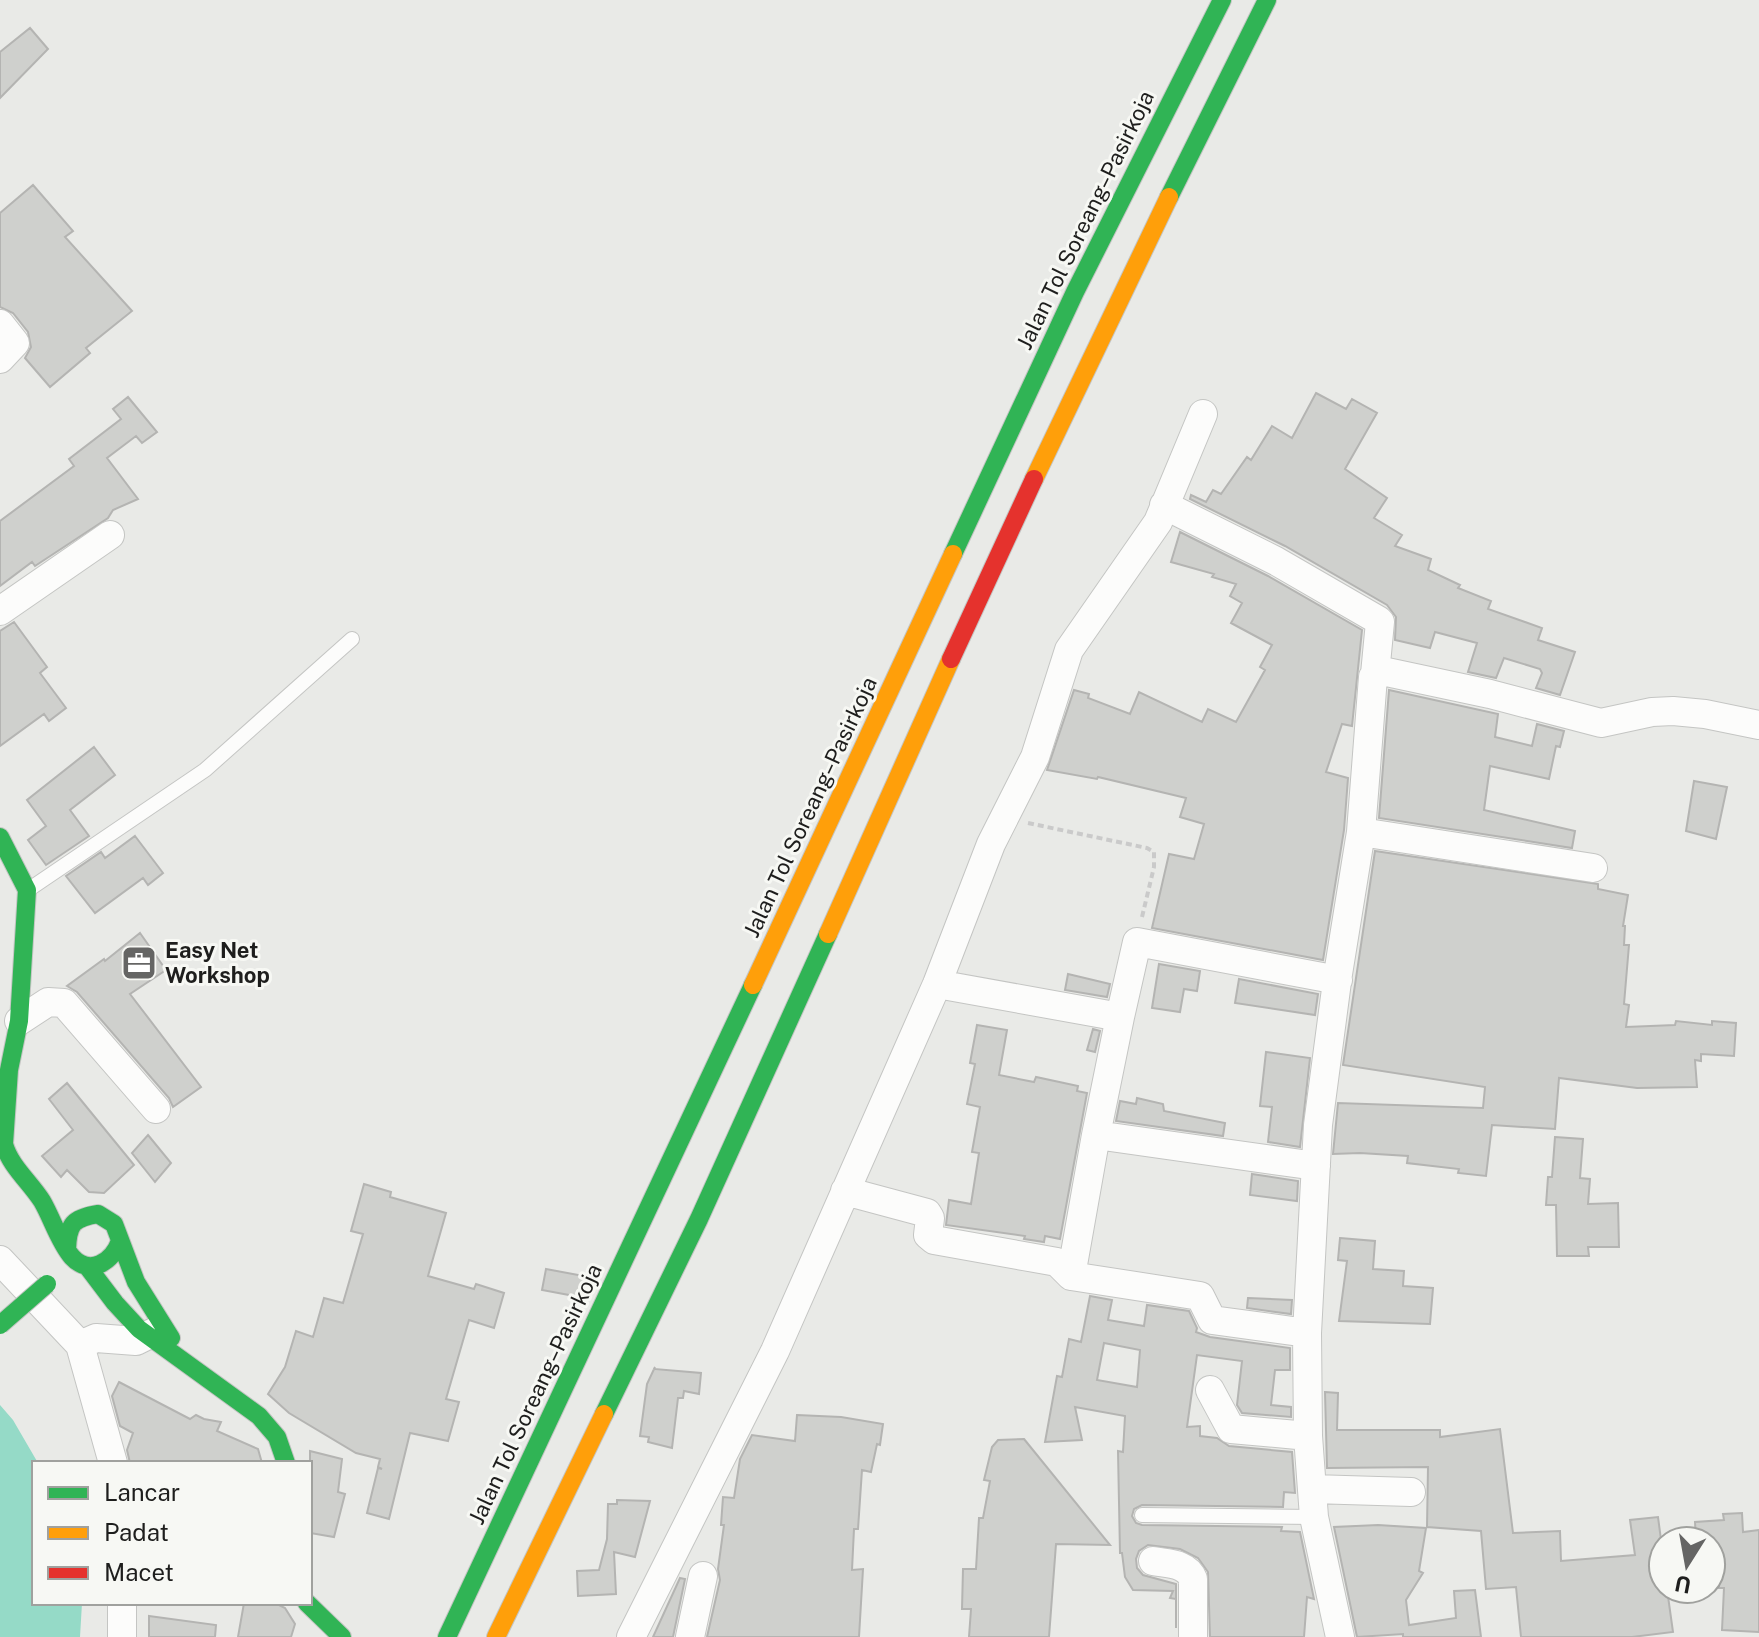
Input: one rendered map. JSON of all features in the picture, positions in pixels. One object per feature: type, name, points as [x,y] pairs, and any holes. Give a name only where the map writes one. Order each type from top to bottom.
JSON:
[{"type":"main road","name":"Jalan Tol Soreang–Pasirkoja","points":[[447,1637],[1075,292],[1222,0]]},
{"type":"main road","points":[[496,1637],[699,1219],[984,587],[1122,290],[1267,0]]},
{"type":"main road","points":[[0,837],[27,890],[12,960],[19,1021],[9,1070],[4,1144],[7,1155],[41,1199],[73,1261],[113,1302],[155,1331],[186,1362],[273,1430],[286,1461]]},
{"type":"main road","points":[[41,1199],[98,1214],[114,1224],[155,1331]]},
{"type":"main road","points":[[73,1261],[68,1230],[73,1222],[89,1213]]},
{"type":"main road","points":[[73,1261],[97,1267],[106,1264],[118,1250],[120,1241]]},
{"type":"main road","points":[[0,1325],[73,1261]]},
{"type":"main road","points":[[309,1605],[342,1637]]},
{"type":"street","points":[[0,324],[15,343],[0,359]]},
{"type":"street","points":[[631,1637],[769,1363],[937,984],[991,844],[1035,757],[1069,650],[1158,522],[1203,414]]},
{"type":"street","points":[[1164,505],[1265,555],[1380,622],[1361,832],[1318,1125],[1307,1333],[1308,1436],[1314,1517],[1340,1637]]},
{"type":"street","points":[[0,611],[110,535]]},
{"type":"street","points":[[1375,674],[1382,671],[1490,694],[1601,723],[1652,712],[1673,711],[1759,725]]},
{"type":"street","points":[[1361,832],[1593,868]]},
{"type":"street","points":[[1071,1276],[1096,1135],[1137,942],[1338,980]]},
{"type":"street","points":[[937,984],[1120,1017]]},
{"type":"street","points":[[19,1021],[48,1002],[64,1003],[156,1109]]},
{"type":"street","points":[[1096,1135],[1316,1166]]},
{"type":"street","points":[[845,1191],[927,1213],[930,1218],[928,1235],[934,1240],[1057,1262],[1071,1276],[1200,1296],[1212,1320],[1307,1333]]},
{"type":"street","points":[[0,1260],[80,1345],[112,1461]]},
{"type":"street","points":[[80,1345],[96,1338],[125,1342],[155,1331]]},
{"type":"street","points":[[1210,1390],[1231,1429],[1308,1436]]},
{"type":"street","points":[[1312,1489],[1411,1492]]},
{"type":"street","points":[[1153,1561],[1190,1571],[1193,1579],[1193,1637]]},
{"type":"street","points":[[690,1637],[703,1576]]},
{"type":"street","points":[[122,1605],[122,1637]]},
{"type":"lane","points":[[27,890],[205,770],[352,639]]},
{"type":"lane","points":[[1142,1515],[1314,1517]]},
{"type":"path","points":[[1004,818],[1154,852],[1154,867],[1137,942]]},
{"type":"shaded area","points":[[0,1405],[13,1420],[37,1461],[32,1461],[32,1605],[82,1605],[80,1637],[0,1637]]},
{"type":"building","points":[[30,28],[48,49],[0,98],[0,52]]},
{"type":"building","points":[[33,185],[73,231],[65,237],[132,311],[86,348],[90,353],[50,387],[25,358],[31,347],[28,332],[13,313],[0,307],[0,213]]},
{"type":"building","points":[[1316,393],[1346,409],[1352,399],[1377,413],[1345,469],[1387,498],[1374,518],[1402,535],[1395,546],[1431,559],[1428,570],[1460,585],[1458,588],[1491,601],[1488,609],[1542,628],[1538,640],[1575,652],[1560,695],[1536,688],[1542,673],[1540,669],[1504,658],[1496,678],[1468,672],[1477,643],[1435,632],[1430,648],[1395,640],[1396,617],[1387,605],[1285,546],[1190,499],[1191,495],[1206,502],[1213,490],[1221,494],[1247,457],[1251,460],[1272,426],[1292,438]]},
{"type":"building","points":[[128,397],[157,432],[142,443],[136,436],[107,458],[138,499],[113,510],[108,518],[35,566],[32,562],[0,586],[0,521],[74,466],[69,459],[121,419],[113,409]]},
{"type":"building","points":[[1180,532],[1268,576],[1362,630],[1352,726],[1342,724],[1326,772],[1348,778],[1344,830],[1323,960],[1152,928],[1169,854],[1194,859],[1204,824],[1180,817],[1186,798],[1098,777],[1047,770],[1074,690],[1130,714],[1139,692],[1202,722],[1208,709],[1236,722],[1265,670],[1260,667],[1272,645],[1231,623],[1242,603],[1230,596],[1236,584],[1212,577],[1214,574],[1171,562]]},
{"type":"building","points":[[14,622],[47,667],[40,673],[66,708],[49,721],[44,714],[0,746],[0,631]]},
{"type":"building","points":[[1389,690],[1498,714],[1495,737],[1532,746],[1537,724],[1564,731],[1560,747],[1556,746],[1549,779],[1490,766],[1484,810],[1575,831],[1572,848],[1379,818]]},
{"type":"building","points":[[94,747],[115,775],[70,810],[89,836],[46,865],[28,840],[46,826],[27,800]]},
{"type":"building","points":[[1694,781],[1727,787],[1716,839],[1686,831]]},
{"type":"building","points":[[135,836],[163,873],[148,885],[143,878],[95,913],[66,876],[101,852],[105,858]]},
{"type":"building","points":[[1375,851],[1598,884],[1598,889],[1628,895],[1623,926],[1624,945],[1629,945],[1624,1004],[1629,1005],[1626,1027],[1675,1025],[1676,1021],[1712,1025],[1712,1021],[1736,1023],[1734,1056],[1701,1054],[1701,1061],[1695,1060],[1697,1087],[1637,1088],[1559,1078],[1555,1129],[1492,1125],[1486,1176],[1458,1173],[1459,1169],[1407,1163],[1408,1156],[1333,1154],[1338,1103],[1483,1108],[1485,1087],[1343,1065]]},
{"type":"building","points":[[140,933],[166,970],[130,994],[201,1087],[173,1107],[169,1098],[77,992],[67,986]]},
{"type":"building","points":[[1159,964],[1200,971],[1197,991],[1184,989],[1180,1012],[1152,1008]]},
{"type":"building","points":[[1068,974],[1110,984],[1107,997],[1065,990]]},
{"type":"building","points":[[1239,979],[1318,994],[1315,1015],[1235,1003]]},
{"type":"building","points":[[977,1025],[1007,1030],[999,1075],[1034,1082],[1036,1077],[1078,1086],[1077,1091],[1087,1093],[1060,1239],[1045,1236],[1044,1242],[1024,1239],[1025,1236],[946,1225],[949,1200],[971,1204],[979,1153],[972,1152],[980,1107],[967,1104],[975,1064],[970,1063]]},
{"type":"building","points":[[1093,1029],[1100,1031],[1095,1052],[1087,1050]]},
{"type":"building","points":[[1266,1052],[1310,1058],[1300,1147],[1268,1142],[1272,1107],[1260,1106]]},
{"type":"building","points":[[67,1083],[134,1165],[104,1193],[89,1192],[67,1170],[61,1177],[42,1156],[73,1130],[49,1099]]},
{"type":"building","points":[[1137,1098],[1163,1104],[1164,1111],[1225,1123],[1223,1136],[1116,1121],[1120,1101],[1136,1104]]},
{"type":"building","points":[[148,1135],[171,1163],[155,1182],[132,1153]]},
{"type":"building","points":[[1555,1137],[1583,1139],[1580,1178],[1590,1179],[1588,1204],[1618,1203],[1619,1247],[1588,1247],[1589,1256],[1557,1256],[1556,1205],[1546,1205]]},
{"type":"building","points":[[1252,1174],[1298,1181],[1297,1201],[1250,1195]]},
{"type":"building","points":[[364,1184],[391,1192],[390,1197],[446,1213],[428,1276],[474,1289],[476,1284],[504,1293],[494,1328],[469,1320],[446,1399],[459,1402],[448,1441],[410,1433],[389,1519],[367,1513],[378,1468],[382,1469],[378,1467],[380,1459],[356,1453],[289,1413],[268,1394],[285,1367],[296,1331],[313,1337],[324,1298],[343,1303],[363,1234],[351,1231]]},
{"type":"building","points":[[1340,1238],[1375,1241],[1373,1269],[1404,1271],[1403,1286],[1433,1288],[1430,1324],[1339,1321],[1347,1261],[1338,1260]]},
{"type":"building","points":[[546,1269],[589,1277],[580,1297],[542,1290]]},
{"type":"building","points":[[1090,1296],[1112,1300],[1108,1320],[1144,1326],[1147,1305],[1189,1311],[1196,1332],[1210,1337],[1290,1348],[1290,1370],[1275,1370],[1271,1405],[1291,1407],[1291,1417],[1242,1413],[1237,1405],[1242,1361],[1197,1355],[1187,1427],[1200,1426],[1200,1436],[1217,1438],[1229,1446],[1292,1452],[1295,1493],[1284,1492],[1283,1507],[1142,1505],[1134,1509],[1132,1516],[1136,1523],[1142,1525],[1282,1527],[1281,1531],[1300,1532],[1314,1599],[1307,1597],[1304,1637],[1210,1637],[1208,1572],[1198,1558],[1180,1549],[1148,1545],[1139,1551],[1136,1559],[1137,1568],[1143,1575],[1176,1584],[1176,1599],[1170,1598],[1173,1591],[1133,1590],[1125,1577],[1120,1553],[1118,1451],[1123,1452],[1125,1416],[1075,1407],[1082,1440],[1045,1442],[1057,1376],[1062,1377],[1069,1339],[1081,1342]],"holes":[[[1104,1343],[1140,1350],[1137,1387],[1097,1380]]]},
{"type":"building","points":[[1248,1298],[1292,1300],[1291,1314],[1247,1308]]},
{"type":"building","points":[[654,1369],[701,1373],[699,1394],[684,1391],[683,1398],[678,1398],[672,1448],[648,1442],[649,1437],[640,1436],[647,1384]]},
{"type":"building","points":[[119,1382],[190,1419],[196,1415],[221,1422],[217,1431],[258,1449],[261,1461],[130,1461],[127,1450],[133,1433],[120,1426],[112,1396]]},
{"type":"building","points":[[1325,1392],[1338,1393],[1337,1430],[1440,1430],[1440,1437],[1500,1429],[1513,1533],[1560,1531],[1561,1561],[1635,1555],[1630,1520],[1658,1517],[1659,1525],[1647,1525],[1647,1605],[1669,1605],[1673,1632],[1632,1637],[1521,1637],[1516,1587],[1486,1589],[1481,1531],[1427,1527],[1428,1467],[1327,1468]]},
{"type":"building","points":[[797,1415],[841,1417],[883,1424],[871,1472],[862,1470],[858,1529],[854,1529],[852,1570],[863,1569],[859,1637],[707,1637],[720,1580],[723,1497],[734,1498],[740,1459],[752,1435],[795,1441]]},
{"type":"building","points":[[1024,1439],[1110,1545],[1056,1544],[1049,1637],[969,1637],[971,1609],[962,1609],[963,1569],[976,1569],[979,1518],[983,1518],[990,1481],[984,1480],[992,1447],[998,1440]]},
{"type":"building","points":[[310,1451],[342,1459],[338,1492],[345,1494],[334,1537],[312,1533]]},
{"type":"building","points":[[617,1500],[650,1501],[635,1557],[614,1552],[616,1594],[578,1596],[577,1571],[599,1570],[607,1539],[608,1504],[617,1504]]},
{"type":"building","points":[[1742,1513],[1743,1532],[1759,1530],[1759,1632],[1722,1630],[1723,1605],[1727,1605],[1727,1525],[1695,1525],[1695,1522],[1724,1520],[1723,1514]]},
{"type":"building","points":[[1378,1525],[1426,1528],[1419,1571],[1423,1573],[1406,1600],[1409,1625],[1456,1618],[1454,1591],[1475,1590],[1481,1637],[1403,1637],[1403,1634],[1357,1637],[1334,1527]]},
{"type":"building","points":[[680,1578],[685,1579],[673,1637],[653,1637]]},
{"type":"building","points":[[244,1605],[279,1605],[285,1608],[295,1624],[291,1637],[238,1637]]},
{"type":"building","points":[[149,1616],[216,1625],[215,1637],[149,1637]]},
{"type":"traffic: fast","points":[[953,554],[1075,292],[1222,0]]},
{"type":"traffic: fast","points":[[1169,197],[1267,0]]},
{"type":"traffic: fast","points":[[0,837],[27,890],[19,1021],[9,1070],[4,1144],[15,1167],[42,1201],[67,1251],[79,1263],[86,1266],[100,1264],[112,1255],[120,1241]]},
{"type":"traffic: fast","points":[[604,1414],[699,1219],[828,934]]},
{"type":"traffic: fast","points":[[447,1637],[753,985]]},
{"type":"traffic: fast","points":[[67,1249],[71,1228],[77,1220],[98,1214],[114,1224],[136,1282],[171,1338]]},
{"type":"traffic: fast","points":[[87,1266],[139,1329],[259,1416],[277,1437],[285,1461]]},
{"type":"traffic: fast","points":[[0,1325],[47,1284]]},
{"type":"traffic: fast","points":[[309,1605],[342,1637]]},
{"type":"traffic: slow","points":[[1034,479],[1169,197]]},
{"type":"traffic: slow","points":[[753,985],[953,554]]},
{"type":"traffic: slow","points":[[828,934],[951,659]]},
{"type":"traffic: slow","points":[[496,1637],[604,1414]]},
{"type":"traffic: jam","points":[[951,659],[1034,479]]},
{"type":"place","name":"Easy Net Workshop","points":[[139,963]]}]
